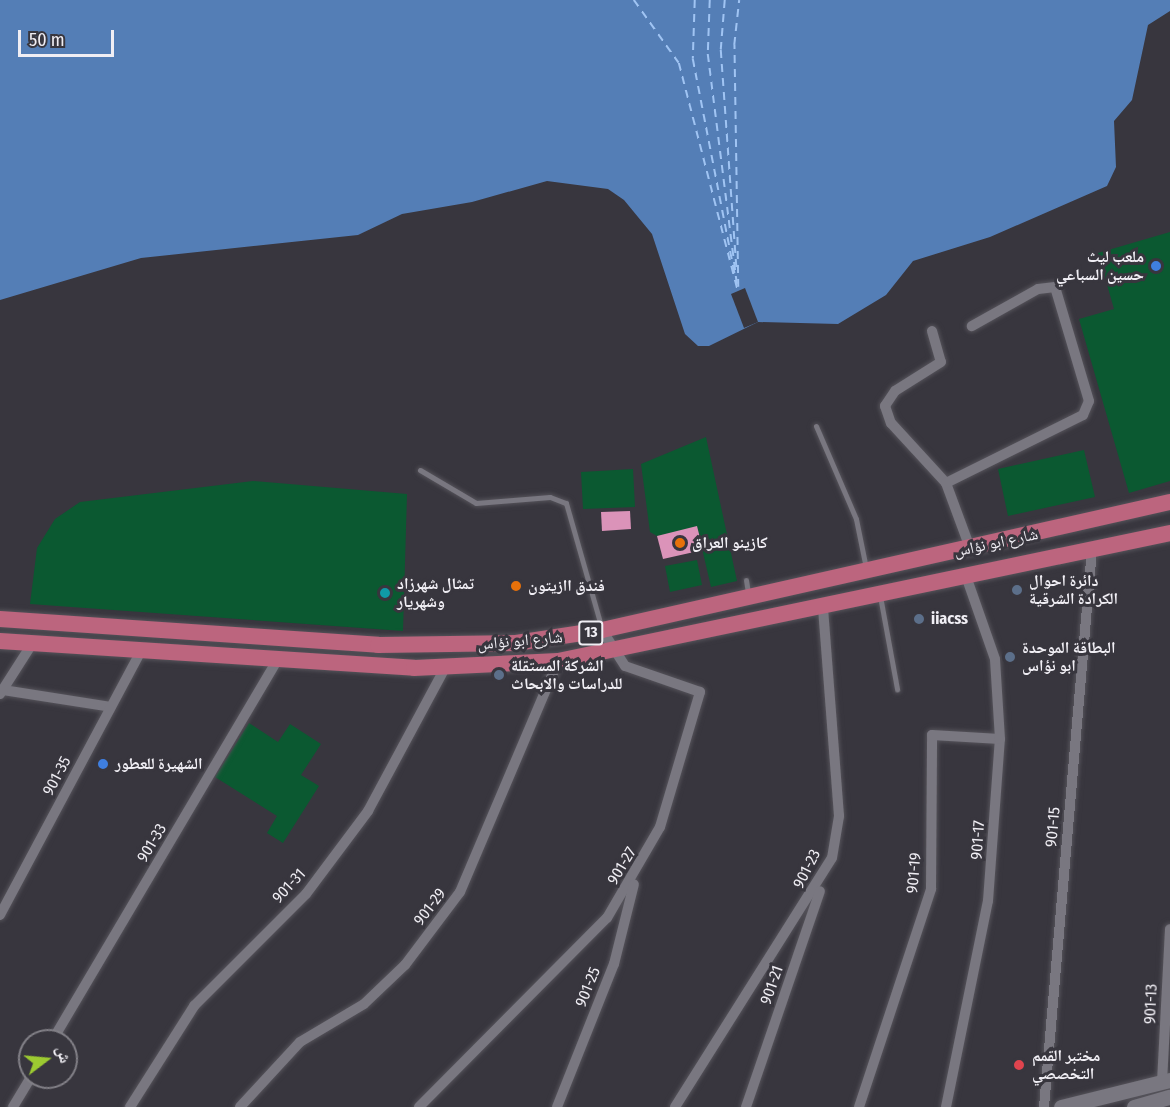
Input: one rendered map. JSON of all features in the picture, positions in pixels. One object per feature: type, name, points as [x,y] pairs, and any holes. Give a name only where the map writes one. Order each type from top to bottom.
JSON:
[{"type":"main road","name":"شارع ابو نؤاس","points":[[0,618],[185,635],[413,646],[516,643],[602,630],[1170,502]]},
{"type":"main road","name":"شارع ابو نؤاس","points":[[0,640],[141,651],[446,668],[558,661],[613,652],[1170,533]]},
{"type":"main road","points":[[1061,1107],[1166,1081]]},
{"type":"main road","points":[[1134,1107],[1170,1097]]},
{"type":"street","points":[[946,483],[1083,416],[1089,401],[1055,287],[1038,290],[972,326]]},
{"type":"street","points":[[932,331],[941,362],[895,391],[885,406],[891,423],[946,483],[970,548]]},
{"type":"street","name":"901-15","points":[[1044,1107],[1092,549]]},
{"type":"street","name":"901-17","points":[[946,1107],[988,901],[1000,739],[995,659],[966,576]]},
{"type":"street","name":"901-23","points":[[675,1107],[826,873],[839,816],[823,607]]},
{"type":"street","name":"901-27","points":[[419,1107],[607,918],[636,875],[679,776],[700,692],[634,670],[613,652],[602,630]]},
{"type":"street","points":[[32,644],[2,693],[111,707]]},
{"type":"street","name":"901-35","points":[[0,915],[141,651]]},
{"type":"street","name":"901-33","points":[[59,1029],[278,659]]},
{"type":"street","name":"901-29","points":[[240,1107],[300,1042],[364,1004],[405,965],[460,892],[558,661]]},
{"type":"street","name":"901-31","points":[[130,1107],[194,1006],[306,894],[368,811],[446,668]]},
{"type":"street","name":"901-19","points":[[859,1107],[931,889],[932,735],[1000,739]]},
{"type":"street","name":"901-21","points":[[746,1107],[826,873]]},
{"type":"street","name":"901-25","points":[[557,1107],[614,964],[636,875]]},
{"type":"street","name":"901-13","points":[[1166,1081],[1170,928]]},
{"type":"street","points":[[13,1107],[24,1089]]},
{"type":"lane","points":[[816,426],[856,519],[866,572]]},
{"type":"lane","points":[[420,470],[476,503],[550,497],[566,502],[602,630]]},
{"type":"lane","points":[[746,580],[749,598]]},
{"type":"lane","points":[[880,594],[897,689]]},
{"type":"green space","points":[[1170,232],[1170,481],[1129,493],[1079,319],[1114,309],[1098,253]]},
{"type":"green space","points":[[706,437],[737,581],[711,587],[697,527],[657,536],[650,532],[641,464]]},
{"type":"green space","points":[[1084,450],[1095,497],[1008,516],[998,469]]},
{"type":"green space","points":[[633,469],[635,507],[583,509],[581,472]]},
{"type":"green space","points":[[253,481],[407,494],[403,631],[30,604],[37,548],[55,519],[80,502]]},
{"type":"green space","points":[[697,560],[702,585],[670,592],[665,566]]},
{"type":"green space","points":[[249,723],[278,742],[290,724],[321,744],[301,775],[319,786],[283,843],[267,833],[277,816],[215,777]]},
{"type":"water","points":[[0,0],[1170,0],[1170,11],[1148,25],[1132,100],[1114,121],[1116,167],[1107,186],[990,237],[913,261],[886,295],[838,324],[758,322],[709,346],[698,346],[685,334],[652,234],[624,200],[608,189],[547,181],[472,202],[402,214],[358,235],[141,258],[0,300]]},
{"type":"pier","points":[[745,288],[758,322],[744,328],[731,294]]},
{"type":"building","points":[[630,511],[631,529],[602,531],[601,512]]},
{"type":"building","points":[[697,526],[703,550],[663,559],[657,536]]},
{"type":"ferry route","points":[[634,0],[679,63],[738,291]]},
{"type":"ferry route","points":[[695,0],[693,59],[735,276]]},
{"type":"ferry route","points":[[710,0],[708,54],[737,284]]},
{"type":"ferry route","points":[[725,0],[721,50],[737,272]]},
{"type":"ferry route","points":[[738,287],[734,45],[739,0]]},
{"type":"place","name":"ملعب ليث حسين السباعي","points":[[1156,266]]},
{"type":"place","name":"كازينو العراق","points":[[680,543]]},
{"type":"place","name":"فندق اازيتون","points":[[516,586]]},
{"type":"place","name":"دائرة احوال الكرادة الشرقية","points":[[1017,590]]},
{"type":"place","name":"تمثال شهرزاد وشهريار","points":[[385,593]]},
{"type":"place","name":"iiacss","points":[[919,619]]},
{"type":"place","name":"البطاقة الموحدة ابو نؤاس","points":[[1010,657]]},
{"type":"place","name":"الشركة المستقلة للدراسات والابحاث","points":[[499,675]]},
{"type":"place","name":"الشهيرة للعطور","points":[[103,764]]},
{"type":"place","name":"مختبر القمم التخصصي","points":[[1019,1065]]}]
